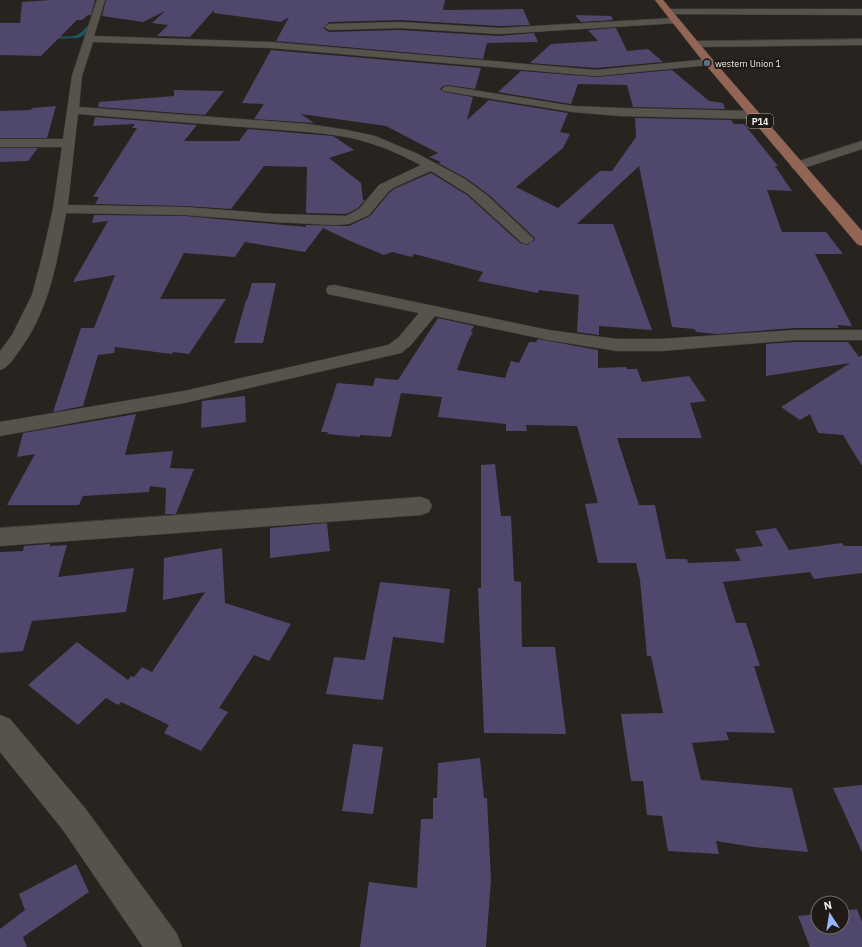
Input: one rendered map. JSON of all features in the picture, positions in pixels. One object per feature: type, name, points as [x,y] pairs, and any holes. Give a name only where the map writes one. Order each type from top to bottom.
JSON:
[{"type":"main road","name":"P14","points":[[659,0],[709,62],[862,241]]},
{"type":"street","points":[[0,364],[21,336],[40,295],[60,209],[77,76],[90,39],[101,0]]},
{"type":"street","points":[[329,27],[400,25],[499,31],[672,17],[862,12]]},
{"type":"street","points":[[90,39],[271,46],[596,73],[709,62]]},
{"type":"street","points":[[695,44],[862,42]]},
{"type":"street","points":[[448,89],[573,109],[620,112],[754,115]]},
{"type":"street","points":[[72,110],[308,128],[344,133],[372,140],[396,149],[464,185],[483,199],[526,239]]},
{"type":"street","points":[[0,143],[68,143]]},
{"type":"street","points":[[798,166],[862,145]]},
{"type":"street","points":[[60,209],[185,211],[274,218],[334,221],[349,220],[364,212],[384,188],[390,184],[430,166]]},
{"type":"street","points":[[334,290],[548,335],[617,345],[661,345],[795,335],[862,335]]},
{"type":"street","points":[[0,429],[184,397],[394,349],[404,342],[430,311]]},
{"type":"street","points":[[0,537],[421,506]]},
{"type":"street","points":[[0,729],[74,819],[164,947]]},
{"type":"building","points":[[50,0],[95,0],[91,15],[88,15],[82,20],[77,20],[41,56],[0,55],[0,23],[20,23],[22,2]]},
{"type":"building","points":[[106,0],[445,0],[443,10],[523,9],[530,25],[499,26],[400,20],[329,22],[323,28],[329,32],[400,30],[499,36],[534,33],[538,42],[487,43],[483,59],[276,41],[289,17],[281,22],[214,13],[214,10],[190,37],[157,36],[168,25],[152,23],[165,11],[143,22],[102,16]]},
{"type":"building","points":[[575,15],[611,16],[613,20],[581,22]]},
{"type":"building","points":[[616,28],[627,51],[648,49],[663,62],[596,68],[530,63],[551,44],[598,41],[588,30]]},
{"type":"building","points":[[271,50],[481,68],[475,89],[448,85],[443,86],[440,89],[444,92],[473,97],[467,120],[489,100],[568,113],[560,132],[570,134],[563,148],[516,187],[558,208],[600,171],[612,171],[636,137],[635,118],[731,120],[734,124],[744,124],[778,166],[775,166],[792,191],[767,190],[782,232],[826,232],[843,254],[815,254],[852,326],[837,325],[839,328],[795,328],[717,334],[697,332],[694,329],[672,327],[639,166],[577,224],[613,224],[652,330],[599,326],[599,335],[577,332],[579,295],[539,290],[538,293],[478,281],[483,272],[414,254],[412,257],[392,252],[384,255],[323,228],[305,252],[245,242],[235,257],[184,253],[160,299],[226,299],[189,354],[173,352],[172,354],[115,347],[114,353],[98,355],[83,406],[53,412],[81,328],[94,328],[115,275],[73,282],[108,221],[92,223],[94,215],[185,216],[306,227],[306,225],[349,226],[370,216],[390,192],[396,188],[431,173],[467,195],[520,243],[527,245],[535,240],[535,238],[489,195],[466,178],[438,163],[441,162],[429,157],[438,153],[386,126],[301,114],[314,123],[254,119],[264,104],[242,103]]},
{"type":"building","points":[[672,70],[709,101],[723,103],[725,109],[633,107],[627,85],[578,84],[571,104],[498,92],[521,71],[596,77]]},
{"type":"building","points":[[174,90],[224,91],[205,115],[98,107],[99,102],[174,96]]},
{"type":"building","points":[[56,106],[47,138],[0,138],[0,111],[31,110],[32,108]]},
{"type":"building","points":[[95,117],[197,125],[184,141],[239,141],[248,129],[333,136],[354,150],[329,158],[361,183],[363,200],[365,200],[358,208],[346,214],[306,213],[307,167],[264,166],[231,209],[185,206],[95,204],[99,197],[93,197],[137,128],[132,128],[135,124],[93,126]]},
{"type":"building","points":[[0,148],[38,148],[28,161],[0,162]]},
{"type":"building","points":[[252,283],[276,283],[263,343],[234,343],[246,300]]},
{"type":"building","points":[[438,318],[474,326],[471,331],[473,332],[467,343],[457,370],[505,378],[511,361],[519,363],[529,342],[536,342],[538,339],[598,350],[598,368],[626,367],[627,369],[637,369],[642,382],[689,376],[706,401],[690,403],[702,438],[617,438],[639,505],[655,505],[666,559],[687,559],[688,563],[741,561],[735,549],[763,546],[755,531],[776,528],[789,550],[842,543],[844,546],[862,546],[862,573],[814,579],[810,572],[723,582],[736,623],[746,623],[760,666],[754,666],[775,733],[726,732],[729,740],[692,743],[701,780],[792,788],[808,852],[753,847],[716,841],[719,854],[668,851],[662,816],[647,815],[643,781],[631,781],[621,714],[663,713],[651,656],[647,656],[640,580],[636,563],[598,563],[585,504],[598,503],[577,426],[526,425],[527,431],[506,431],[506,424],[438,417],[442,397],[401,393],[391,437],[360,435],[360,437],[327,434],[328,432],[321,432],[337,383],[373,386],[375,378],[398,380]]},
{"type":"building","points":[[795,342],[848,342],[859,357],[862,355],[862,466],[843,435],[818,433],[810,414],[800,420],[781,407],[850,363],[766,376],[766,344]]},
{"type":"building","points":[[245,396],[246,422],[201,428],[202,401]]},
{"type":"building","points":[[136,414],[125,455],[173,451],[170,468],[194,469],[176,514],[165,514],[166,488],[150,486],[149,492],[83,496],[79,505],[7,505],[35,454],[17,457],[23,433]]},
{"type":"building","points":[[495,464],[501,516],[511,516],[514,581],[521,582],[522,647],[555,647],[566,734],[484,733],[478,588],[481,588],[481,465]]},
{"type":"building","points":[[327,523],[330,551],[270,558],[270,528]]},
{"type":"building","points":[[50,544],[50,546],[67,545],[58,577],[134,568],[126,612],[32,621],[23,651],[0,653],[0,552],[23,551],[24,546]]},
{"type":"building","points":[[222,548],[225,603],[291,624],[269,661],[254,655],[219,708],[228,712],[201,751],[164,733],[169,725],[121,702],[118,705],[106,698],[78,725],[28,685],[77,642],[128,680],[131,676],[134,677],[142,667],[152,672],[205,592],[163,600],[164,558]]},
{"type":"building","points":[[380,582],[450,589],[444,643],[393,637],[383,700],[326,694],[334,657],[365,660]]},
{"type":"building","points":[[353,744],[383,747],[373,814],[342,811]]},
{"type":"building","points":[[480,758],[484,798],[487,798],[491,879],[486,947],[360,947],[369,882],[417,888],[421,819],[433,819],[433,798],[437,798],[438,763]]},
{"type":"building","points":[[862,785],[862,852],[833,788]]},
{"type":"building","points":[[76,864],[89,892],[23,937],[27,947],[0,947],[0,929],[25,910],[19,894]]},
{"type":"building","points":[[857,909],[862,922],[862,947],[810,947],[798,916],[810,915],[810,935],[850,935],[850,910]]},
{"type":"waterway","points":[[49,38],[77,37],[83,34],[88,27]]},
{"type":"place","name":"western Union 1","points":[[707,63]]}]
